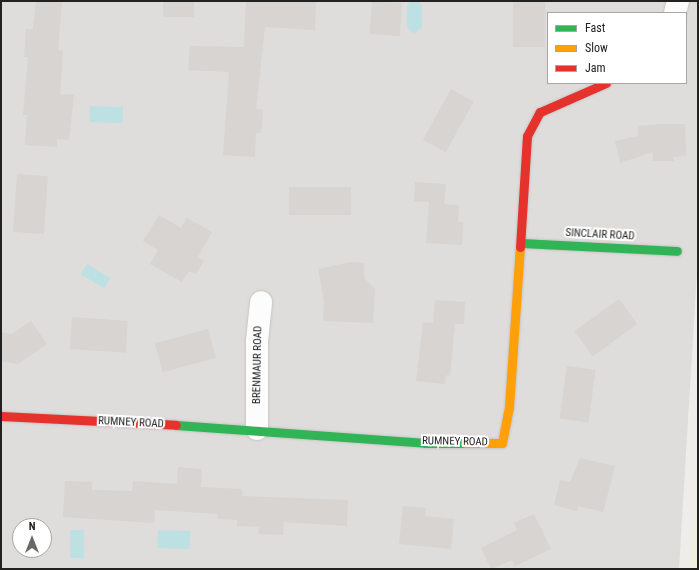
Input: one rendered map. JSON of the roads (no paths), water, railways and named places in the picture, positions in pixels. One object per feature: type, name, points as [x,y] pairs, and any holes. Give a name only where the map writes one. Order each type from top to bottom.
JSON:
[{"type":"street","points":[[675,12],[678,1]]},
{"type":"street","name":"RUMNEY ROAD","points":[[1,416],[257,429],[425,443],[502,443],[509,407],[527,136],[540,112],[604,84]]},
{"type":"street","name":"SINCLAIR ROAD","points":[[521,243],[677,251]]},
{"type":"street","name":"BRENMAUR ROAD","points":[[257,429],[257,341],[261,302]]},
{"type":"water","points":[[411,1],[419,1],[422,6],[422,27],[414,34],[407,27],[407,5]]},
{"type":"water","points":[[90,106],[123,107],[122,123],[89,122]]},
{"type":"water","points":[[87,264],[110,278],[104,288],[81,274]]},
{"type":"water","points":[[70,530],[84,530],[84,558],[70,558]]},
{"type":"water","points":[[158,530],[190,531],[189,549],[157,548]]}]
